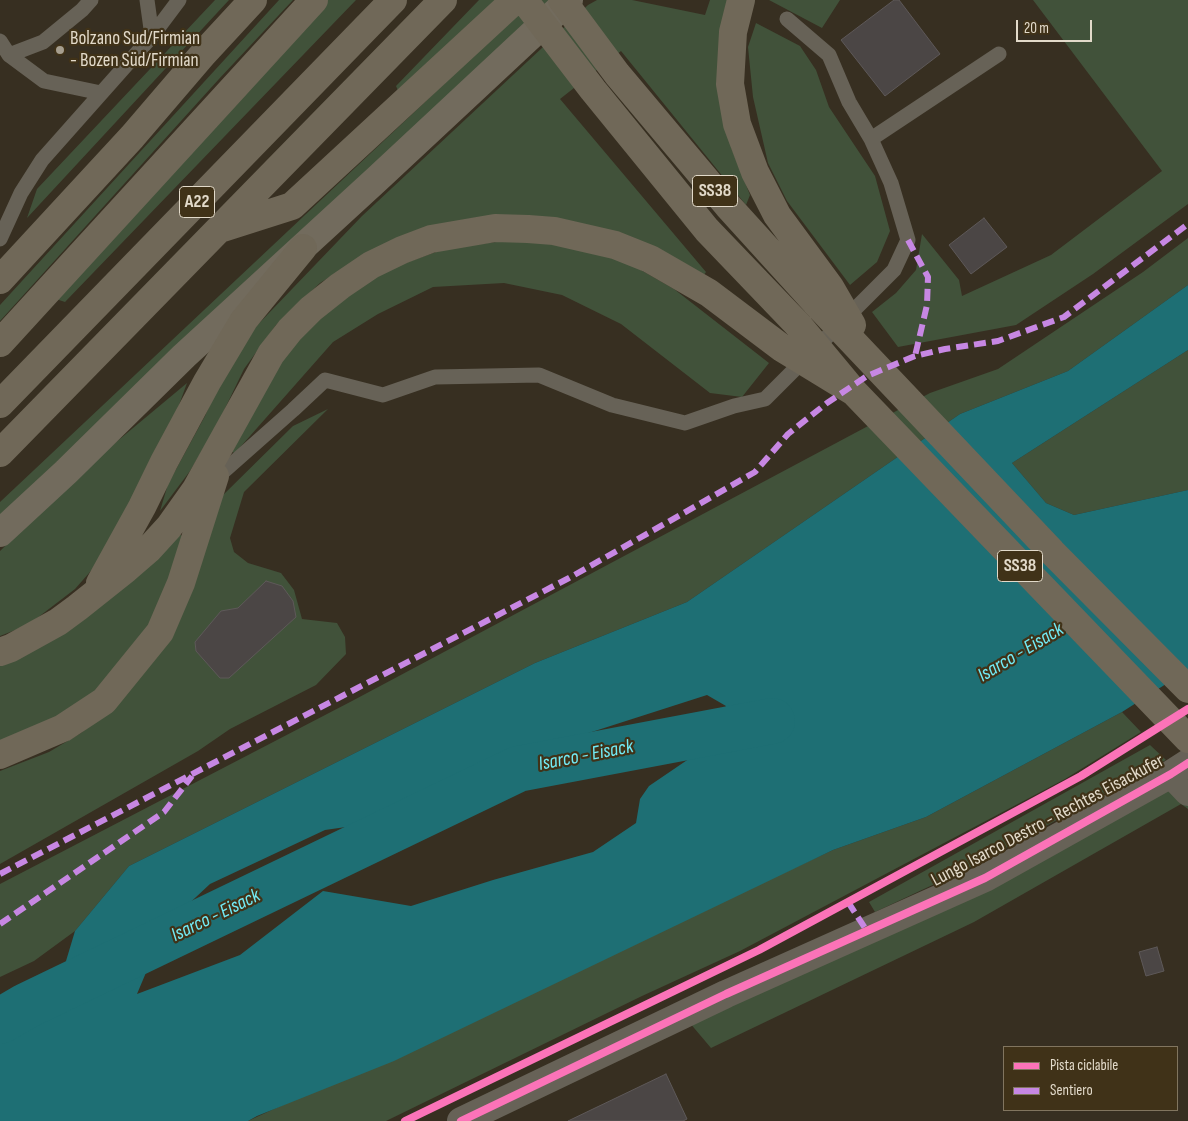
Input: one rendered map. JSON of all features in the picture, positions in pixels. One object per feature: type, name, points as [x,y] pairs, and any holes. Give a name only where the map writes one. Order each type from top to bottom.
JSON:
[{"type":"highway","points":[[0,280],[132,137],[204,53],[253,0]]},
{"type":"highway","points":[[0,343],[314,0]]},
{"type":"highway","name":"A22","points":[[0,404],[393,0]]},
{"type":"highway","name":"A22","points":[[0,453],[443,0]]},
{"type":"highway","points":[[219,230],[292,206],[515,0]]},
{"type":"highway","name":"SS38","points":[[524,0],[593,90],[707,230],[800,327],[854,392],[1188,739]]},
{"type":"highway","name":"SS38","points":[[562,0],[617,74],[728,206],[824,296],[876,365],[1052,552],[1188,689]]},
{"type":"highway","points":[[741,0],[733,32],[730,84],[737,124],[755,172],[824,296]]},
{"type":"highway","points":[[0,652],[11,648],[58,622],[148,550],[169,527],[196,490],[270,354],[311,308],[371,265],[431,239],[495,228],[528,229],[564,233],[615,245],[650,259],[709,293],[782,348],[854,392]]},
{"type":"highway","points":[[93,595],[142,507],[207,382],[244,320],[302,248]]},
{"type":"highway","points":[[0,755],[63,728],[104,701],[160,632],[181,583],[227,434]]},
{"type":"main road","points":[[0,533],[66,472],[184,356],[568,0]]},
{"type":"street","name":"Lungo Isarco Destro - Rechtes Eisackufer","points":[[461,1121],[726,994],[985,878],[1182,776]]},
{"type":"lane","points":[[9,55],[43,42],[82,10],[91,0]]},
{"type":"lane","points":[[147,0],[152,36]]},
{"type":"lane","points":[[0,239],[22,193],[42,160],[152,36],[179,0]]},
{"type":"lane","points":[[214,479],[325,380],[383,395],[435,377],[539,375],[612,406],[685,423],[734,406],[766,398],[894,270],[908,240],[891,183],[871,139],[849,102],[828,55],[788,19]]},
{"type":"lane","points":[[0,41],[9,55],[44,82],[101,93]]},
{"type":"lane","points":[[871,139],[999,54]]},
{"type":"green space","points":[[215,0],[229,0],[27,218],[37,189]]},
{"type":"green space","points":[[279,0],[293,0],[0,321],[0,305]]},
{"type":"green space","points":[[323,0],[356,0],[65,302],[56,299]]},
{"type":"green space","points":[[479,0],[503,0],[399,93],[396,86]]},
{"type":"green space","points":[[531,0],[558,0],[0,522],[0,502]]},
{"type":"green space","points":[[597,0],[632,0],[705,15],[710,0],[731,0],[731,147],[750,195],[746,205],[621,51],[560,99],[706,272],[702,278],[607,232],[373,250],[320,283],[276,325],[244,369],[216,427],[190,471],[160,511],[168,484],[205,416],[219,383],[246,337],[362,216],[588,5]]},
{"type":"green space","points":[[769,0],[840,0],[822,28]]},
{"type":"green space","points":[[1033,0],[1188,0],[1188,204],[1093,274],[1016,325],[898,347],[872,312],[896,293],[916,270],[922,234],[959,280],[962,296],[1051,255],[1162,171]]},
{"type":"green space","points":[[756,23],[800,46],[816,70],[829,107],[875,176],[890,231],[877,262],[850,285],[787,201],[768,163],[753,97],[748,47]]},
{"type":"green space","points":[[1188,238],[1188,285],[1068,371],[960,414],[687,602],[535,663],[129,866],[75,931],[34,961],[0,977],[0,884],[352,701],[930,393],[998,369],[1143,272]]},
{"type":"green space","points":[[515,240],[569,245],[627,262],[674,289],[769,363],[742,397],[710,393],[621,324],[562,295],[504,283],[433,287],[378,314],[333,342],[235,453],[232,452],[275,366],[305,328],[350,292],[394,267],[450,247]]},
{"type":"green space","points":[[1188,350],[1188,490],[1074,515],[1046,503],[1012,463]]},
{"type":"green space","points":[[187,383],[171,427],[97,564],[75,589],[28,625],[0,636],[0,551],[91,463]]},
{"type":"green space","points":[[328,409],[244,492],[230,538],[234,552],[248,563],[281,573],[294,590],[302,619],[337,623],[345,637],[346,654],[316,685],[230,729],[198,751],[0,864],[0,771],[49,752],[81,733],[118,703],[219,499],[293,426]]},
{"type":"green space","points":[[181,535],[185,539],[149,626],[96,694],[50,724],[0,742],[0,663],[174,537]]},
{"type":"green space","points":[[1122,712],[1141,732],[1065,779],[740,951],[642,996],[386,1121],[248,1121],[833,850],[926,817]]},
{"type":"green space","points":[[1150,745],[1166,760],[973,866],[875,912],[869,902]]},
{"type":"green space","points":[[1170,787],[1188,798],[1188,809],[1181,804],[974,922],[711,1048],[689,1022]]},
{"type":"water","points":[[1188,285],[1188,350],[1012,463],[1046,503],[1074,515],[1188,490],[1188,670],[1122,712],[926,817],[833,850],[394,1061],[248,1121],[0,1121],[0,1010],[63,971],[75,931],[129,866],[535,663],[687,602],[960,414],[1068,371]],"holes":[[[707,695],[726,706],[699,752],[649,786],[640,799],[636,823],[593,852],[493,880],[411,906],[323,891],[240,955],[137,994],[166,925],[210,884],[325,830],[388,821],[520,755]]]},
{"type":"building","points":[[894,0],[899,0],[940,54],[885,96],[841,40]]},
{"type":"building","points":[[984,218],[1007,247],[971,274],[949,245]]},
{"type":"building","points":[[266,581],[282,586],[293,601],[296,617],[229,678],[220,678],[196,651],[195,642],[221,611],[238,608]]},
{"type":"building","points":[[1157,947],[1164,971],[1146,976],[1139,952]]},
{"type":"building","points":[[666,1074],[687,1119],[683,1121],[568,1121]]},
{"type":"waterway","name":"Isarco - Eisack","points":[[0,1021],[26,1006],[518,769],[772,721]]},
{"type":"marked path","points":[[0,874],[569,578],[682,514],[755,472],[788,434],[827,403],[867,376],[915,356],[945,349],[998,341],[1064,317],[1188,224]]},
{"type":"marked path","points":[[908,240],[928,277],[927,305],[915,356]]},
{"type":"marked path","points":[[0,924],[164,812],[192,776]]},
{"type":"marked path","points":[[848,902],[867,931]]},
{"type":"cycle path","points":[[405,1121],[759,950],[1081,776],[1188,709]]},
{"type":"cycle path","points":[[461,1121],[726,994],[985,878],[1188,763]]},
{"type":"place","name":"Bolzano Sud/Firmian - Bozen Süd/Firmian","points":[[60,50]]}]
